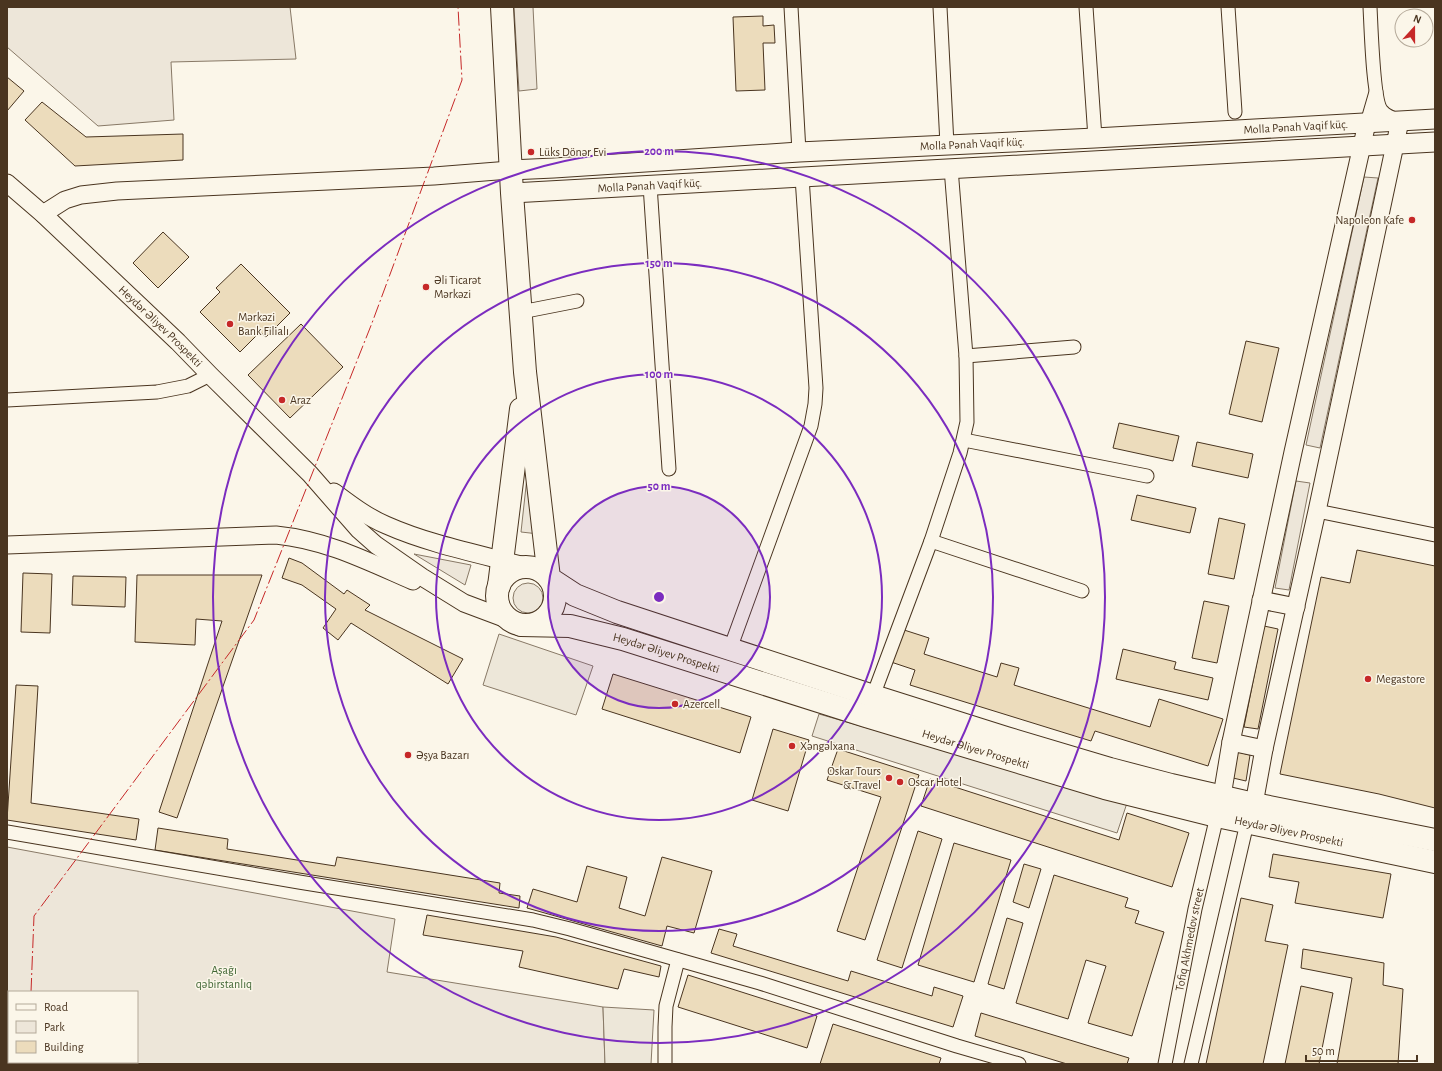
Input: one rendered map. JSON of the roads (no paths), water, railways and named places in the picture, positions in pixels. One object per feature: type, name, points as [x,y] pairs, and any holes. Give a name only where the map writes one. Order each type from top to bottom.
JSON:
[{"type":"highway","points":[[502,7],[510,170],[540,573]]},
{"type":"highway","points":[[499,586],[504,577],[512,571],[522,568],[540,573],[554,587],[555,597],[553,606],[548,615],[540,622],[531,625],[516,623],[504,614],[499,606],[497,596],[503,560],[525,372]]},
{"type":"highway","name":"Heydər Əliyev Prospekti","points":[[540,573],[575,594],[617,612],[873,696],[1110,769],[1220,806]]},
{"type":"highway","name":"Heydər Əliyev Prospekti","points":[[516,623],[570,626],[607,634],[866,716],[1105,788],[1220,806],[1435,862]]},
{"type":"highway","name":"Heydər Əliyev Prospekti","points":[[1251,813],[1435,840]]},
{"type":"main road","name":"Molla Pənah Vaqif küç.","points":[[510,170],[799,152],[1095,138],[1435,119]]},
{"type":"main road","name":"Molla Pənah Vaqif küç.","points":[[512,193],[1435,142]]},
{"type":"street","points":[[791,7],[799,152]]},
{"type":"street","points":[[940,7],[947,145]]},
{"type":"street","points":[[1086,7],[1095,138]]},
{"type":"street","points":[[1228,7],[1235,112]]},
{"type":"street","points":[[1191,1064],[1251,813],[1380,212],[1396,145],[1400,121],[1381,111],[1376,92],[1370,7]]},
{"type":"street","points":[[1220,806],[1231,742],[1293,452],[1361,146],[1376,92]]},
{"type":"street","points":[[873,696],[931,541],[964,440],[967,422],[966,356],[951,168]]},
{"type":"street","points":[[43,214],[65,200],[81,195],[117,191],[434,176],[510,170]]},
{"type":"street","points":[[730,648],[811,426],[815,404],[816,388],[802,177]]},
{"type":"street","name":"Heydər Əliyev Prospekti","points":[[7,183],[43,214],[178,342],[210,376],[310,474],[359,530],[376,545],[422,577],[464,603],[516,623]]},
{"type":"street","points":[[650,185],[669,469]]},
{"type":"street","points":[[521,312],[577,301]]},
{"type":"street","points":[[966,356],[1074,347]]},
{"type":"street","points":[[7,400],[157,392],[188,386],[210,376]]},
{"type":"street","points":[[964,440],[1147,476]]},
{"type":"street","name":"Heydər Əliyev Prospekti","points":[[310,474],[366,514],[385,524],[419,537],[503,560],[540,573]]},
{"type":"street","points":[[1317,511],[1435,535]]},
{"type":"street","points":[[7,545],[276,535],[326,545],[352,554],[464,603]]},
{"type":"street","points":[[931,541],[1082,591]]},
{"type":"street","points":[[1261,600],[1296,607]]},
{"type":"street","points":[[1231,742],[1264,749]]},
{"type":"street","name":"Tofiq Akhmedov street","points":[[1164,1064],[1195,908],[1220,806]]},
{"type":"street","points":[[7,832],[533,920],[570,929],[760,983],[957,1046],[1019,1064]]},
{"type":"street","points":[[665,1064],[666,1006],[678,960]]},
{"type":"place","name":"Lüks Dönər Evi","points":[[531,152]]},
{"type":"place","name":"Napoleon Kafe","points":[[1412,220]]},
{"type":"place","name":"Əli Ticarət Mərkəzi","points":[[426,287]]},
{"type":"place","name":"Mərkəzi Bank Filialı","points":[[230,324]]},
{"type":"place","name":"Araz","points":[[282,400]]},
{"type":"place","name":"Megastore","points":[[1368,679]]},
{"type":"place","name":"Azercell","points":[[675,704]]},
{"type":"place","name":"Xəngəlxana","points":[[792,746]]},
{"type":"place","name":"Əşya Bazarı","points":[[408,755]]},
{"type":"place","name":"Oskar Tours & Travel","points":[[889,778]]},
{"type":"place","name":"Oscar Hotel","points":[[900,782]]},
{"type":"park label","name":"Aşağı qəbirstanlıq","points":[[224,977]]}]
